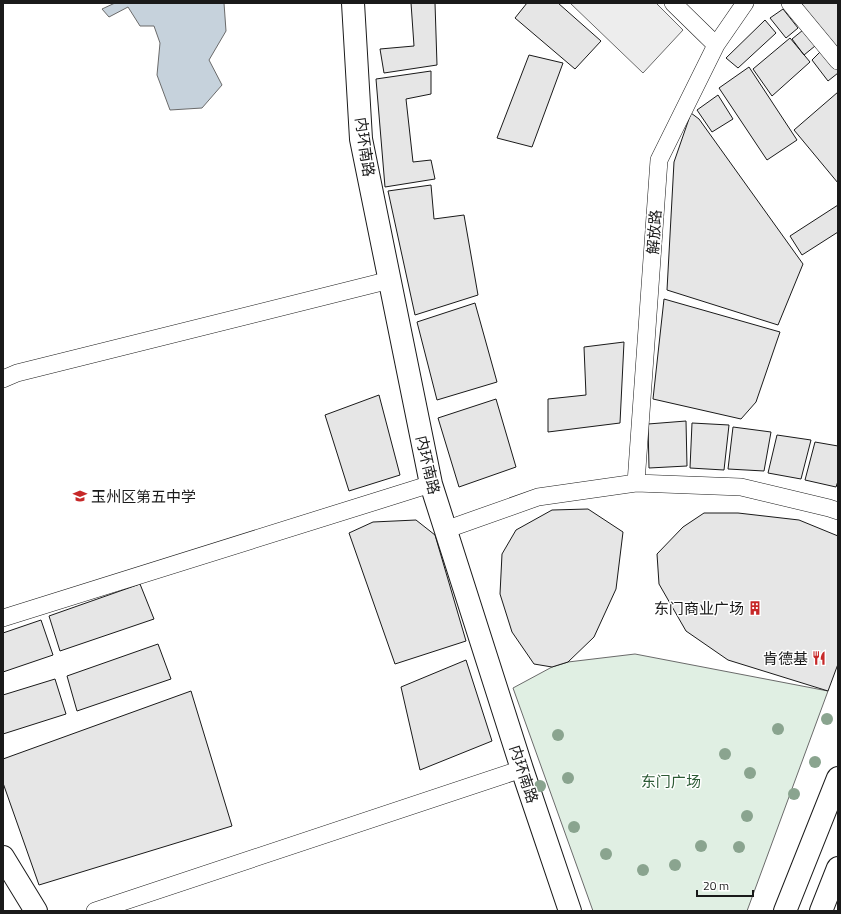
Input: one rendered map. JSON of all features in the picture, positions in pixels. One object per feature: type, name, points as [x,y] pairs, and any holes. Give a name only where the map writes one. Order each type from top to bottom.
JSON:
[{"type":"main road","name":"内环南路","points":[[353,3],[361,139],[431,484],[522,769],[570,911]]},
{"type":"main road","points":[[785,911],[838,778]]},
{"type":"main road","points":[[3,857],[36,911]]},
{"type":"main road","points":[[821,911],[838,868]]},
{"type":"street","points":[[673,3],[716,44]]},
{"type":"street","name":"解放路","points":[[636,483],[659,160],[716,44],[745,3]]},
{"type":"street","points":[[790,3],[838,61]]},
{"type":"street","points":[[3,379],[17,373],[390,280]]},
{"type":"street","points":[[445,530],[538,497],[636,483],[741,487],[838,511]]},
{"type":"street","points":[[3,618],[431,484]]},
{"type":"street","points":[[95,911],[522,769]]},
{"type":"green space","name":"东门广场","points":[[635,654],[828,691],[747,911],[593,911],[513,688],[552,667],[568,662]]},
{"type":"shaded area","points":[[115,3],[224,3],[226,31],[209,60],[222,85],[202,108],[170,110],[157,75],[160,43],[154,26],[140,26],[128,7],[109,17],[102,9]]},
{"type":"shaded area","points":[[570,3],[656,3],[683,30],[643,73]]},
{"type":"building","points":[[411,3],[435,3],[437,65],[384,73],[380,49],[414,46]]},
{"type":"building","points":[[527,3],[558,3],[601,41],[575,69],[515,18]]},
{"type":"building","points":[[804,3],[838,3],[838,45],[836,47],[801,6]]},
{"type":"building","points":[[783,9],[798,28],[786,38],[770,18]]},
{"type":"building","points":[[765,20],[776,33],[738,68],[726,58]]},
{"type":"building","points":[[803,30],[815,46],[804,55],[792,39]]},
{"type":"building","points":[[790,38],[810,62],[772,96],[753,69]]},
{"type":"building","points":[[822,50],[838,69],[838,73],[828,81],[812,60]]},
{"type":"building","points":[[529,55],[563,63],[532,147],[497,138]]},
{"type":"building","points":[[749,67],[797,140],[767,160],[719,88]]},
{"type":"building","points":[[431,71],[431,94],[406,99],[413,162],[431,160],[435,179],[385,187],[376,79]]},
{"type":"building","points":[[838,92],[838,183],[794,130]]},
{"type":"building","points":[[718,95],[733,119],[712,132],[697,110]]},
{"type":"building","points":[[691,113],[699,119],[803,264],[778,325],[667,290],[674,162]]},
{"type":"building","points":[[431,185],[434,219],[464,215],[478,295],[415,315],[388,191]]},
{"type":"building","points":[[838,205],[838,232],[802,255],[790,236]]},
{"type":"building","points":[[664,299],[780,332],[756,402],[741,419],[653,399]]},
{"type":"building","points":[[475,303],[497,382],[437,400],[417,322]]},
{"type":"building","points":[[624,342],[620,423],[548,432],[548,399],[586,395],[584,347]]},
{"type":"building","points":[[379,395],[400,475],[349,491],[325,415]]},
{"type":"building","points":[[496,399],[516,467],[459,487],[438,418]]},
{"type":"building","points":[[686,421],[687,466],[649,468],[648,424]]},
{"type":"building","points":[[692,423],[729,425],[724,470],[690,468]]},
{"type":"building","points":[[733,427],[771,432],[764,471],[728,469]]},
{"type":"building","points":[[777,435],[811,440],[801,479],[768,473]]},
{"type":"building","points":[[815,442],[838,446],[838,481],[836,487],[805,480]]},
{"type":"building","name":"东门商业广场","points":[[588,509],[623,532],[616,589],[594,637],[568,662],[552,667],[534,664],[512,632],[500,594],[502,554],[516,530],[552,510]]},
{"type":"building","name":"东门商业广场","points":[[704,513],[738,513],[799,520],[838,536],[838,664],[828,691],[728,660],[686,631],[659,584],[657,554],[683,527]]},
{"type":"building","points":[[416,520],[435,535],[466,641],[395,664],[349,533],[373,522]]},
{"type":"building","points":[[140,584],[154,619],[60,651],[49,616]]},
{"type":"building","points":[[41,620],[53,655],[3,672],[3,633]]},
{"type":"building","points":[[158,644],[171,679],[77,711],[67,676]]},
{"type":"building","points":[[466,660],[492,741],[420,770],[401,687]]},
{"type":"building","points":[[55,679],[66,714],[3,734],[3,695]]},
{"type":"building","points":[[191,691],[232,826],[39,885],[3,783],[3,759]]},
{"type":"place","name":"玉州区第五中学","points":[[80,496]]},
{"type":"place","name":"东门商业广场","points":[[755,608]]},
{"type":"place","name":"肯德基","points":[[819,658]]}]
